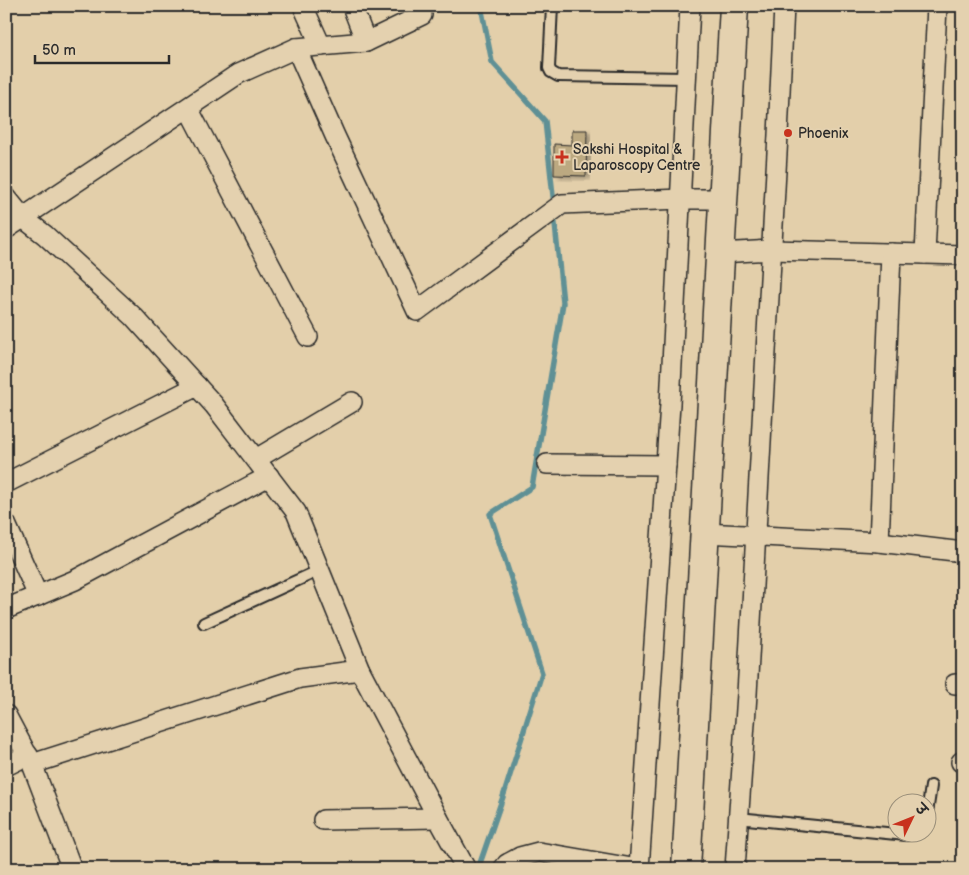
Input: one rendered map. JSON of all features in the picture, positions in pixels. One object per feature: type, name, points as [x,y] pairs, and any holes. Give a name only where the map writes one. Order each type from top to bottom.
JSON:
[{"type":"main road","points":[[686,869],[734,6]]},
{"type":"street","points":[[303,6],[321,46]]},
{"type":"street","points":[[352,6],[366,42]]},
{"type":"street","points":[[6,229],[238,74],[296,48],[366,42],[422,15],[419,6]]},
{"type":"street","points":[[503,869],[507,864],[520,857],[539,852],[638,869],[666,465],[690,6]]},
{"type":"street","points":[[734,869],[747,694],[784,6]]},
{"type":"street","points":[[925,254],[937,6]]},
{"type":"street","points":[[296,48],[335,136],[418,311],[538,224],[562,204],[724,200]]},
{"type":"street","points":[[188,108],[308,337]]},
{"type":"street","points":[[6,197],[22,218],[45,235],[134,317],[214,404],[296,512],[360,670],[466,869]]},
{"type":"street","points":[[720,253],[772,250],[963,255]]},
{"type":"street","points":[[879,542],[891,253]]},
{"type":"street","points":[[6,483],[197,386]]},
{"type":"street","points":[[256,459],[352,402]]},
{"type":"street","points":[[547,464],[666,465]]},
{"type":"street","points":[[6,609],[75,580],[269,476]]},
{"type":"street","points":[[6,524],[38,596]]},
{"type":"street","points":[[704,533],[879,542],[963,552]]},
{"type":"street","points":[[6,766],[300,678],[360,670]]},
{"type":"street","points":[[6,715],[30,759],[72,869]]},
{"type":"street","points":[[323,820],[438,818]]},
{"type":"lane","points":[[552,6],[549,68],[551,72],[558,76],[687,78]]},
{"type":"lane","points":[[204,622],[320,570]]},
{"type":"lane","points":[[930,792],[931,786]]},
{"type":"lane","points":[[738,818],[886,833]]},
{"type":"building","points":[[572,130],[587,130],[586,176],[554,175],[554,144],[572,145]]},
{"type":"waterway","points":[[481,6],[492,62],[545,121],[554,205]]},
{"type":"waterway","points":[[478,869],[542,673],[490,514],[532,487],[563,303],[554,214]]},
{"type":"place","name":"Phoenix","points":[[788,133]]},
{"type":"place","name":"Sakshi Hospital & Laparoscopy Centre","points":[[562,157]]}]
